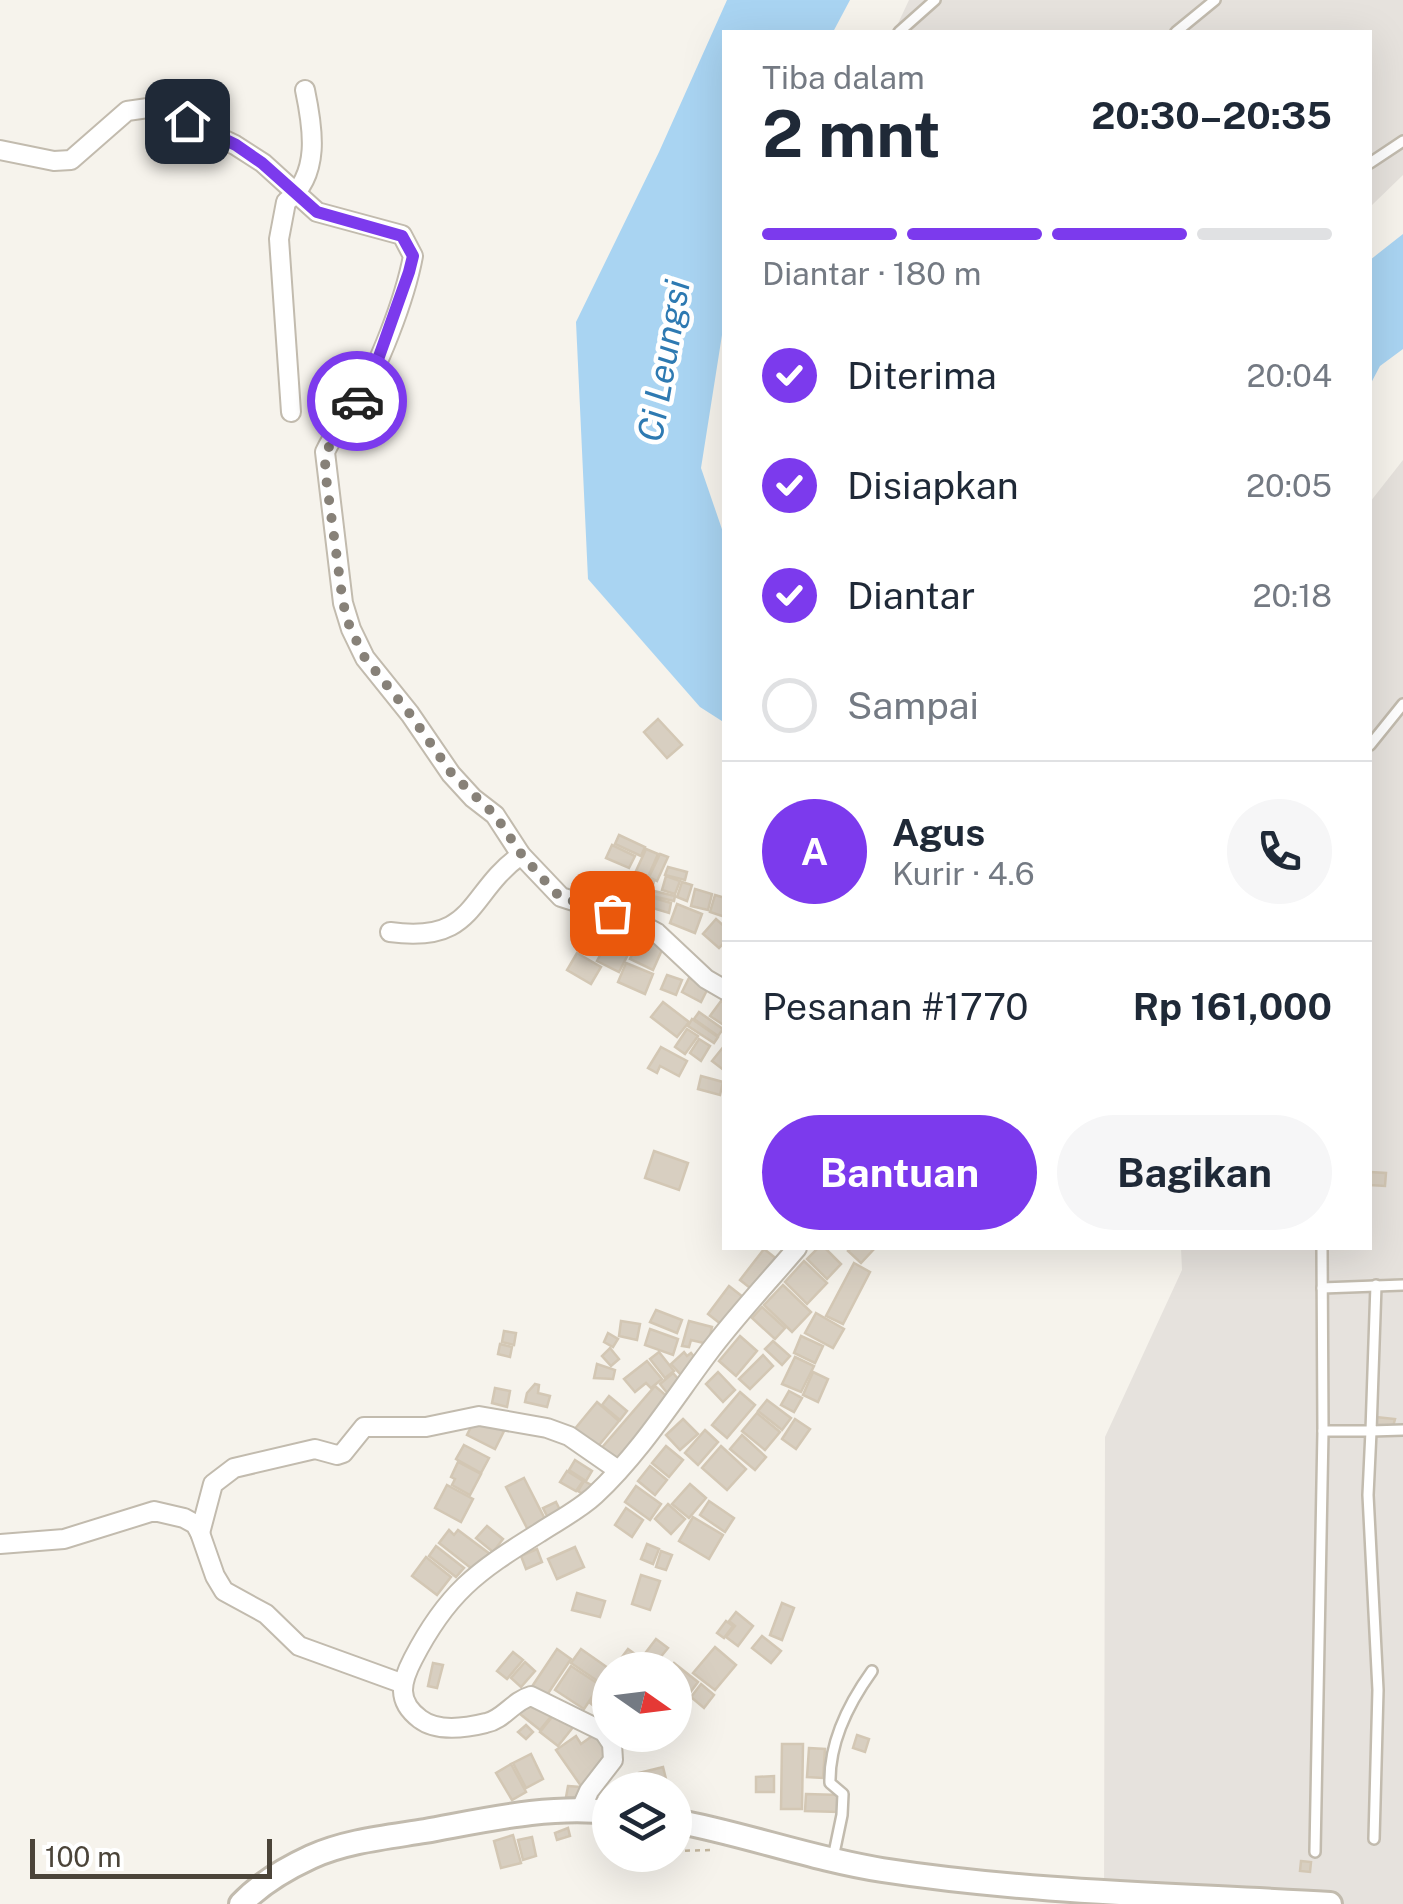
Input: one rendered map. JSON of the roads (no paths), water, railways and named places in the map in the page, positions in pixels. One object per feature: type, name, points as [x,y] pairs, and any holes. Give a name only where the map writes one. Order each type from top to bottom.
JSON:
[{"type":"street","points":[[292,412],[278,239],[286,202],[297,193],[311,160],[313,147],[305,90]]},
{"type":"street","points":[[0,150],[71,160],[127,111],[155,107],[236,145],[317,212],[402,236],[411,249],[412,262],[376,365],[325,452],[343,603],[350,628],[365,658],[452,774],[495,815],[522,855],[560,897],[645,926],[706,980],[722,988]]},
{"type":"street","points":[[390,932],[426,934],[458,921],[473,910],[501,870],[522,855]]},
{"type":"street","points":[[581,1808],[613,1760],[612,1744],[604,1732],[530,1696],[493,1722],[444,1728],[424,1722],[412,1713],[404,1700],[401,1683],[431,1624],[461,1588],[489,1563],[580,1507],[618,1470],[708,1353],[795,1250]]},
{"type":"street","points":[[200,1533],[213,1484],[234,1468],[315,1449],[344,1453],[364,1427],[426,1427],[479,1416],[569,1436],[618,1470]]},
{"type":"street","points":[[0,1544],[64,1539],[154,1511],[195,1524],[224,1591],[266,1614],[300,1646],[401,1683]]},
{"type":"street","points":[[241,1904],[260,1884],[314,1855],[363,1841],[497,1818],[592,1810]]},
{"type":"street","points":[[692,1824],[880,1869],[1026,1886],[1330,1904]]},
{"type":"lane","points":[[901,30],[935,0]]},
{"type":"lane","points":[[1178,30],[1215,0]]},
{"type":"lane","points":[[1372,162],[1403,142]]},
{"type":"lane","points":[[1372,742],[1403,704]]},
{"type":"lane","points":[[1315,1852],[1324,1431],[1322,1250]]},
{"type":"lane","points":[[1374,1838],[1378,1690],[1368,1495],[1376,1285]]},
{"type":"lane","points":[[1322,1288],[1403,1285]]},
{"type":"lane","points":[[1324,1431],[1403,1430]]},
{"type":"lane","points":[[832,1858],[844,1804],[842,1794],[830,1783],[831,1762],[846,1712],[872,1671]]},
{"type":"water","name":"Ci Leungsi","points":[[727,0],[850,0],[834,30],[722,30],[722,335],[701,468],[722,529],[722,721],[700,707],[588,579],[576,322]]},
{"type":"water","points":[[1403,234],[1403,349],[1380,366],[1372,381],[1372,258]]}]
